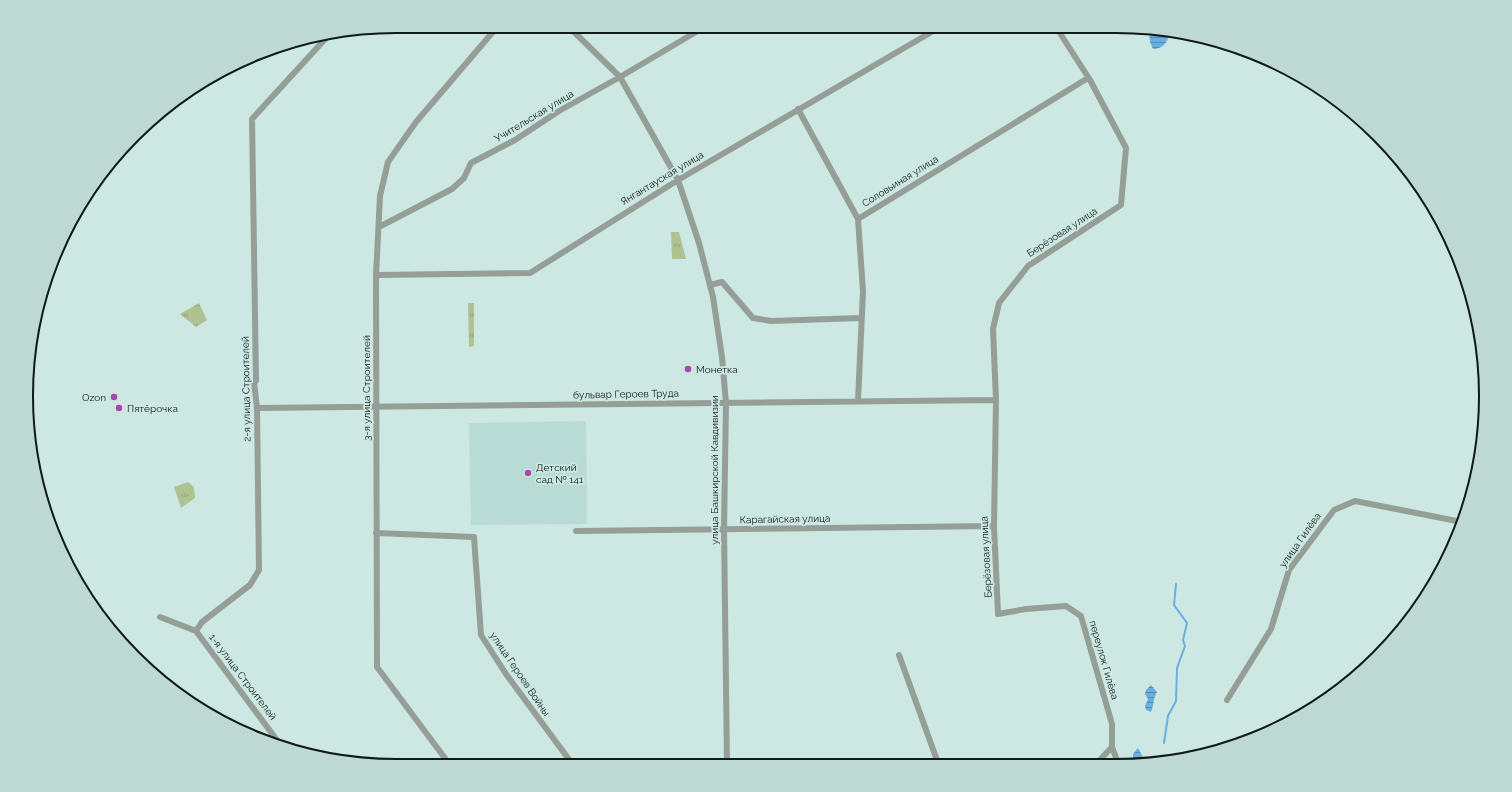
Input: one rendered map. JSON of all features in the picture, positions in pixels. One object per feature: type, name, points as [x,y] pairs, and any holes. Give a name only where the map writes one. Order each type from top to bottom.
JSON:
[{"type":"street","name":"3-я улица Строителей","points":[[446,759],[377,667],[376,275],[380,196],[388,162],[416,122],[492,33]]},
{"type":"street","name":"улица Башкирской Кавдивизии","points":[[575,33],[620,78],[678,180],[699,243],[710,285],[722,357],[726,403],[724,529],[727,759]]},
{"type":"street","name":"Учительская улица","points":[[379,227],[452,189],[464,178],[471,163],[515,140],[559,111],[620,78],[694,33]]},
{"type":"street","name":"Янгантауская улица","points":[[376,275],[530,273],[678,180],[930,33]]},
{"type":"street","name":"Берёзовая улица","points":[[998,614],[994,526],[996,400],[993,329],[999,303],[1028,266],[1121,205],[1126,148],[1088,78],[1060,33]]},
{"type":"street","name":"2-я улица Строителей","points":[[196,631],[202,622],[250,585],[259,570],[257,408],[254,382],[256,380],[252,119],[324,40]]},
{"type":"street","name":"Соловьиная улица","points":[[858,401],[862,291],[858,219],[1088,78]]},
{"type":"street","points":[[798,109],[858,219]]},
{"type":"street","points":[[710,285],[722,282],[753,318],[771,321],[860,318]]},
{"type":"street","name":"бульвар Героев Труда","points":[[257,408],[996,400]]},
{"type":"street","name":"улица Гилёва","points":[[1227,700],[1271,629],[1289,570],[1334,510],[1355,501],[1457,521]]},
{"type":"street","name":"Карагайская улица","points":[[576,531],[994,526]]},
{"type":"street","name":"улица Героев Войны","points":[[376,533],[474,537],[482,635],[506,674],[569,759]]},
{"type":"street","name":"переулок Гилёва","points":[[998,614],[1026,608],[1066,606],[1081,616],[1112,724],[1112,746],[1117,759]]},
{"type":"street","name":"1-я улица Строителей","points":[[160,617],[196,631],[277,739]]},
{"type":"street","points":[[899,655],[936,759]]},
{"type":"street","points":[[1101,759],[1112,746]]},
{"type":"shaded area","name":"Детский сад № 141","points":[[586,421],[587,524],[471,525],[469,423]]},
{"type":"green space","points":[[671,232],[679,232],[686,259],[672,259]]},
{"type":"green space","points":[[199,303],[207,320],[196,327],[180,314]]},
{"type":"green space","points":[[468,303],[474,303],[474,346],[469,347]]},
{"type":"green space","points":[[188,482],[194,487],[195,498],[181,508],[174,487]]},
{"type":"water","points":[[1149,35],[1169,37],[1166,42],[1157,49],[1153,49]]},
{"type":"water","points":[[1151,685],[1157,692],[1151,712],[1146,710],[1145,706],[1148,699],[1145,694],[1146,690]]},
{"type":"water","points":[[1138,748],[1143,758],[1133,758],[1133,754]]},
{"type":"waterway","points":[[1164,743],[1168,716],[1176,701],[1177,668],[1185,646],[1183,640],[1187,623],[1174,605],[1176,584]]},
{"type":"place","name":"Монетка","points":[[688,369]]},
{"type":"place","name":"Ozon","points":[[114,397]]},
{"type":"place","name":"Пятёрочка","points":[[119,408]]},
{"type":"place","name":"Детский сад № 141","points":[[528,473]]}]
